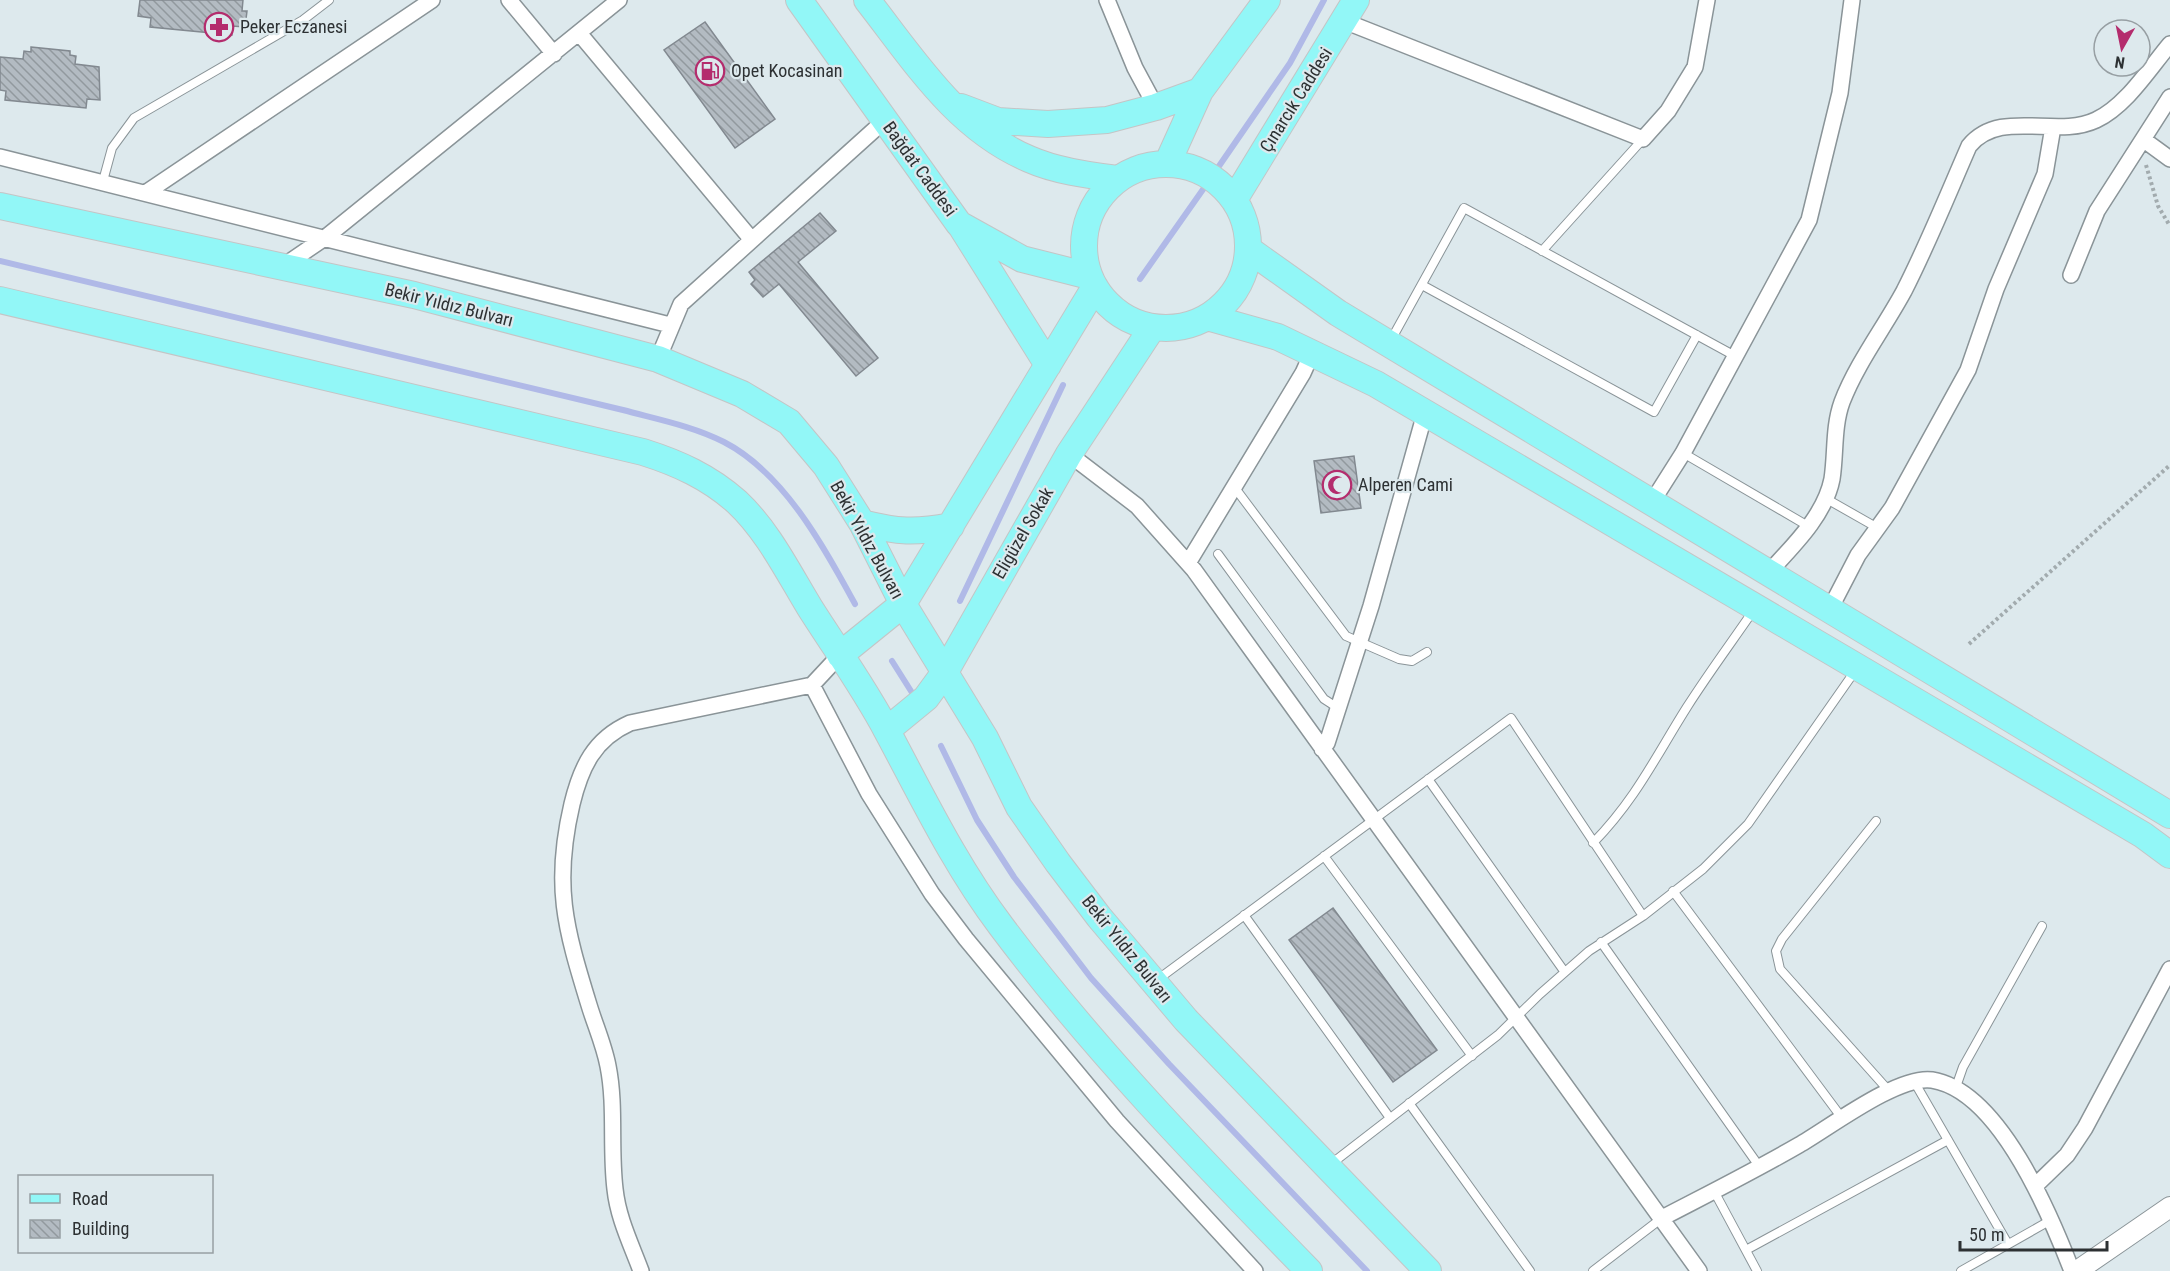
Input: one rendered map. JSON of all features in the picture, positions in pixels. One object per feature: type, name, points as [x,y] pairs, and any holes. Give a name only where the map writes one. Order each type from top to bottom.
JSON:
[{"type":"main road","name":"Bağdat Caddesi","points":[[799,0],[959,224],[1022,259],[1092,282]]},
{"type":"main road","points":[[867,0],[948,102],[986,136],[1029,159],[1077,173],[1118,179]]},
{"type":"main road","points":[[1167,164],[1200,91],[1260,4]]},
{"type":"main road","name":"Çınarcık Caddesi","points":[[1234,200],[1350,11]]},
{"type":"main road","points":[[948,102],[998,121],[1048,124],[1107,120],[1156,107],[1200,91]]},
{"type":"main road","points":[[1167,164],[1193,169],[1216,181],[1234,200],[1245,224],[1248,249],[1243,275],[1229,299],[1207,318],[1181,327],[1152,328],[1126,318],[1103,300],[1092,282],[1083,249],[1087,221],[1099,198],[1118,179],[1141,168],[1167,164]]},
{"type":"main road","name":"Bekir Yıldız Bulvarı","points":[[0,207],[414,295],[658,359],[742,394],[789,422],[826,466],[862,523],[903,604],[985,738],[1019,807],[1099,917],[1186,1020],[1428,1271]]},
{"type":"main road","points":[[959,224],[1048,365]]},
{"type":"main road","points":[[1248,249],[1338,313],[2170,815]]},
{"type":"main road","points":[[840,655],[903,604],[1048,365],[1092,282]]},
{"type":"main road","points":[[0,300],[643,452],[685,467],[723,490],[754,520],[886,730],[938,831],[971,884],[1027,961],[1148,1104],[1309,1271]]},
{"type":"main road","points":[[1207,318],[1278,337],[1376,384],[2143,835],[2170,855]]},
{"type":"main road","name":"Eligüzel Sokak","points":[[886,730],[926,698],[945,672],[1069,454],[1152,328]]},
{"type":"main road","points":[[862,523],[892,530],[919,532],[951,526]]},
{"type":"street","points":[[147,192],[432,0]]},
{"type":"street","points":[[509,0],[554,54]]},
{"type":"street","points":[[285,266],[326,237],[619,0]]},
{"type":"street","points":[[1107,0],[1135,68],[1156,107]]},
{"type":"street","points":[[1350,11],[1643,139],[1668,111],[1695,67],[1707,0]]},
{"type":"street","points":[[1652,502],[1683,453],[1809,220],[1840,93],[1852,0]]},
{"type":"street","points":[[579,33],[752,240]]},
{"type":"street","points":[[1769,572],[1808,526],[1825,498],[1831,481],[1835,432],[1842,402],[1864,358],[1908,282],[1969,146],[1980,134],[1995,128],[2082,125],[2106,114],[2170,44]]},
{"type":"street","points":[[2071,275],[2097,211],[2170,97]]},
{"type":"street","points":[[658,359],[681,304],[884,121]]},
{"type":"street","points":[[1830,609],[1858,555],[1876,527],[1892,508],[1968,370],[1996,289],[2045,174],[2053,127]]},
{"type":"street","points":[[2141,144],[2170,159]]},
{"type":"street","points":[[0,157],[326,237],[670,326]]},
{"type":"street","points":[[1188,563],[1303,373],[1312,353]]},
{"type":"street","points":[[1322,749],[1327,743],[1359,643],[1425,413]]},
{"type":"street","points":[[1069,454],[1137,506],[1188,563],[1699,1271]]},
{"type":"street","points":[[641,1271],[625,1232],[615,1190],[613,1113],[608,1065],[569,942],[564,915],[562,860],[575,789],[591,752],[619,728],[630,723],[812,685],[840,655]]},
{"type":"street","points":[[812,685],[869,794],[926,885],[966,939],[1118,1121],[1255,1271]]},
{"type":"street","points":[[2036,1185],[2067,1155],[2085,1128],[2170,969]]},
{"type":"street","points":[[1662,1218],[1759,1166],[1889,1091],[1929,1079],[1956,1087],[1968,1094],[2008,1143],[2036,1185],[2072,1271]]},
{"type":"street","points":[[2077,1271],[2170,1207]]},
{"type":"lane","points":[[103,181],[112,148],[134,118],[303,20],[329,0]]},
{"type":"lane","points":[[1542,251],[1643,139]]},
{"type":"lane","points":[[1389,344],[1464,208],[1736,356]]},
{"type":"lane","points":[[1422,285],[1654,412],[1697,335]]},
{"type":"lane","points":[[1683,453],[1808,526]]},
{"type":"lane","points":[[1235,488],[1346,636],[1399,659],[1412,661],[1427,652]]},
{"type":"lane","points":[[1825,498],[1876,527]]},
{"type":"lane","points":[[1218,554],[1324,699],[1338,708]]},
{"type":"lane","points":[[1593,843],[1615,821],[1654,766],[1687,707],[1755,608]]},
{"type":"lane","points":[[1327,1167],[1472,1056],[1517,1018],[1564,971],[1601,942],[1643,916],[1702,869],[1748,824],[1857,668]]},
{"type":"lane","points":[[1153,983],[1510,718],[1643,916]]},
{"type":"lane","points":[[1428,778],[1564,971]]},
{"type":"lane","points":[[1876,821],[1782,939],[1775,957],[1780,969],[1889,1091]]},
{"type":"lane","points":[[1324,856],[1472,1056]]},
{"type":"lane","points":[[1673,891],[1842,1118]]},
{"type":"lane","points":[[1244,915],[1390,1118]]},
{"type":"lane","points":[[1956,1087],[1962,1066],[2042,926]]},
{"type":"lane","points":[[1601,942],[1759,1166]]},
{"type":"lane","points":[[1915,1083],[2008,1244]]},
{"type":"lane","points":[[1409,1103],[1530,1271]]},
{"type":"lane","points":[[1746,1250],[1948,1140]]},
{"type":"lane","points":[[1714,1191],[1757,1271]]},
{"type":"lane","points":[[1593,1271],[1662,1218]]},
{"type":"lane","points":[[1961,1271],[2052,1219]]},
{"type":"path","points":[[2141,144],[2158,206],[2170,226]]},
{"type":"path","points":[[1969,644],[2170,465]]},
{"type":"building","points":[[140,0],[243,0],[242,11],[247,11],[245,27],[232,26],[232,35],[150,27],[151,18],[138,16]]},
{"type":"building","points":[[705,22],[775,119],[735,148],[664,50]]},
{"type":"building","points":[[31,47],[70,51],[70,55],[76,56],[75,64],[99,67],[100,100],[87,99],[86,108],[5,100],[6,91],[0,90],[0,57],[23,59],[24,51],[31,52]]},
{"type":"building","points":[[820,213],[836,231],[798,262],[878,358],[856,376],[779,284],[763,297],[751,284],[755,280],[749,272]]},
{"type":"building","name":"Alperen Cami","points":[[1354,456],[1361,508],[1321,513],[1314,461]]},
{"type":"building","points":[[1333,908],[1437,1050],[1393,1082],[1289,940]]},
{"type":"waterway","points":[[1217,169],[1290,63],[1324,0]]},
{"type":"waterway","points":[[1140,279],[1204,188]]},
{"type":"waterway","points":[[0,261],[623,410],[674,423],[712,436],[746,456],[784,492],[816,536],[855,604]]},
{"type":"waterway","points":[[960,601],[1063,385]]},
{"type":"waterway","points":[[892,661],[916,699]]},
{"type":"waterway","points":[[941,746],[977,820],[1014,877],[1091,978],[1169,1064],[1367,1271]]},
{"type":"place","name":"Peker Eczanesi","points":[[219,27]]},
{"type":"place","name":"Opet Kocasinan","points":[[710,71]]},
{"type":"place","name":"Alperen Cami","points":[[1337,485]]}]
